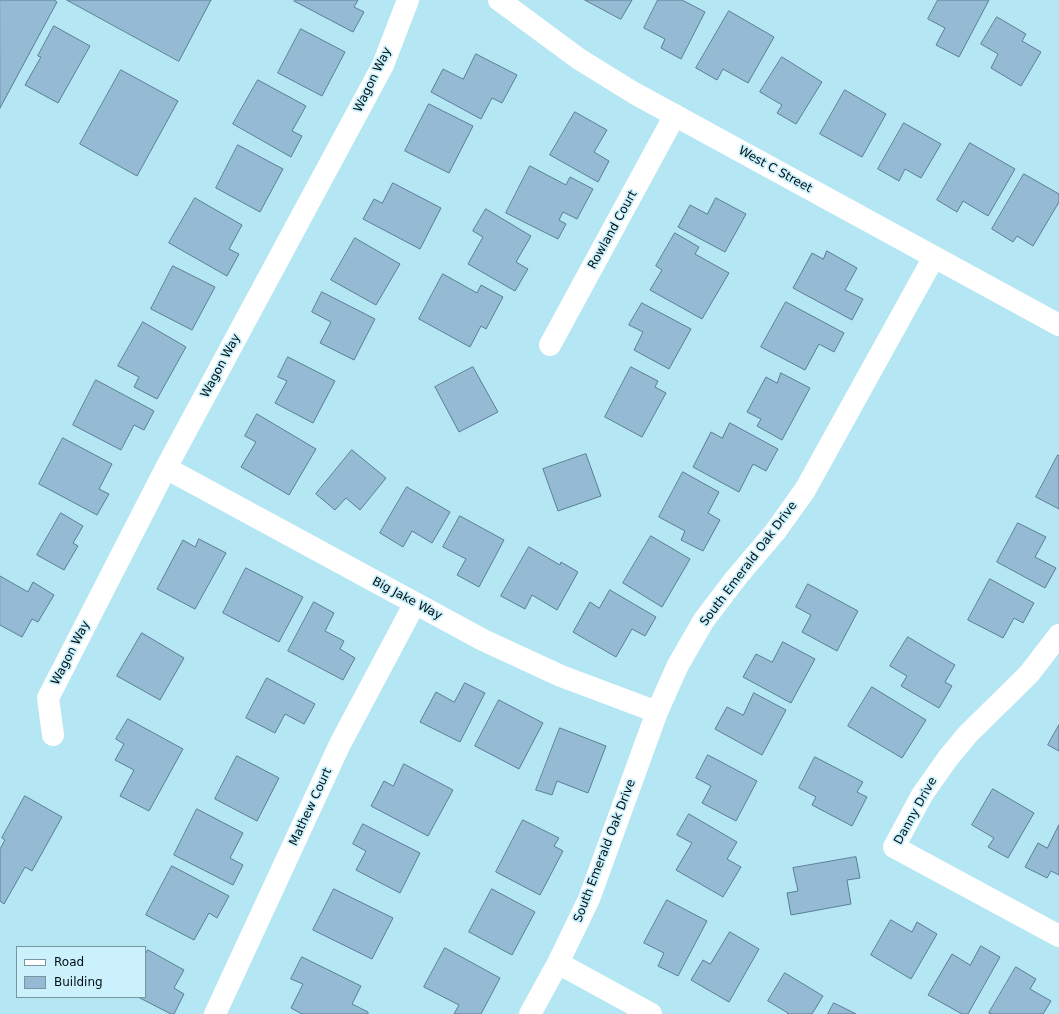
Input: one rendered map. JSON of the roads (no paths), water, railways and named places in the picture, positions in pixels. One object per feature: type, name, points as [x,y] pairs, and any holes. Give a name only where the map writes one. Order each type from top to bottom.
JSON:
[{"type":"street","name":"Wagon Way","points":[[53,735],[48,698],[166,468],[383,64],[408,0]]},
{"type":"street","name":"West C Street","points":[[499,0],[578,60],[634,93],[1059,325]]},
{"type":"street","name":"Rowland Court","points":[[550,345],[675,115]]},
{"type":"street","name":"South Emerald Oak Drive","points":[[530,1014],[558,963],[589,899],[657,712],[678,665],[704,620],[736,578],[775,532],[805,490],[934,257]]},
{"type":"street","name":"Big Jake Way","points":[[166,468],[483,640],[561,676],[657,712]]},
{"type":"street","name":"Mathew Court","points":[[215,1014],[340,744],[415,603]]},
{"type":"street","name":"Danny Drive","points":[[1059,636],[1029,674],[968,734],[948,758],[922,795],[894,847],[1059,936]]},
{"type":"street","points":[[558,963],[651,1014]]}]
